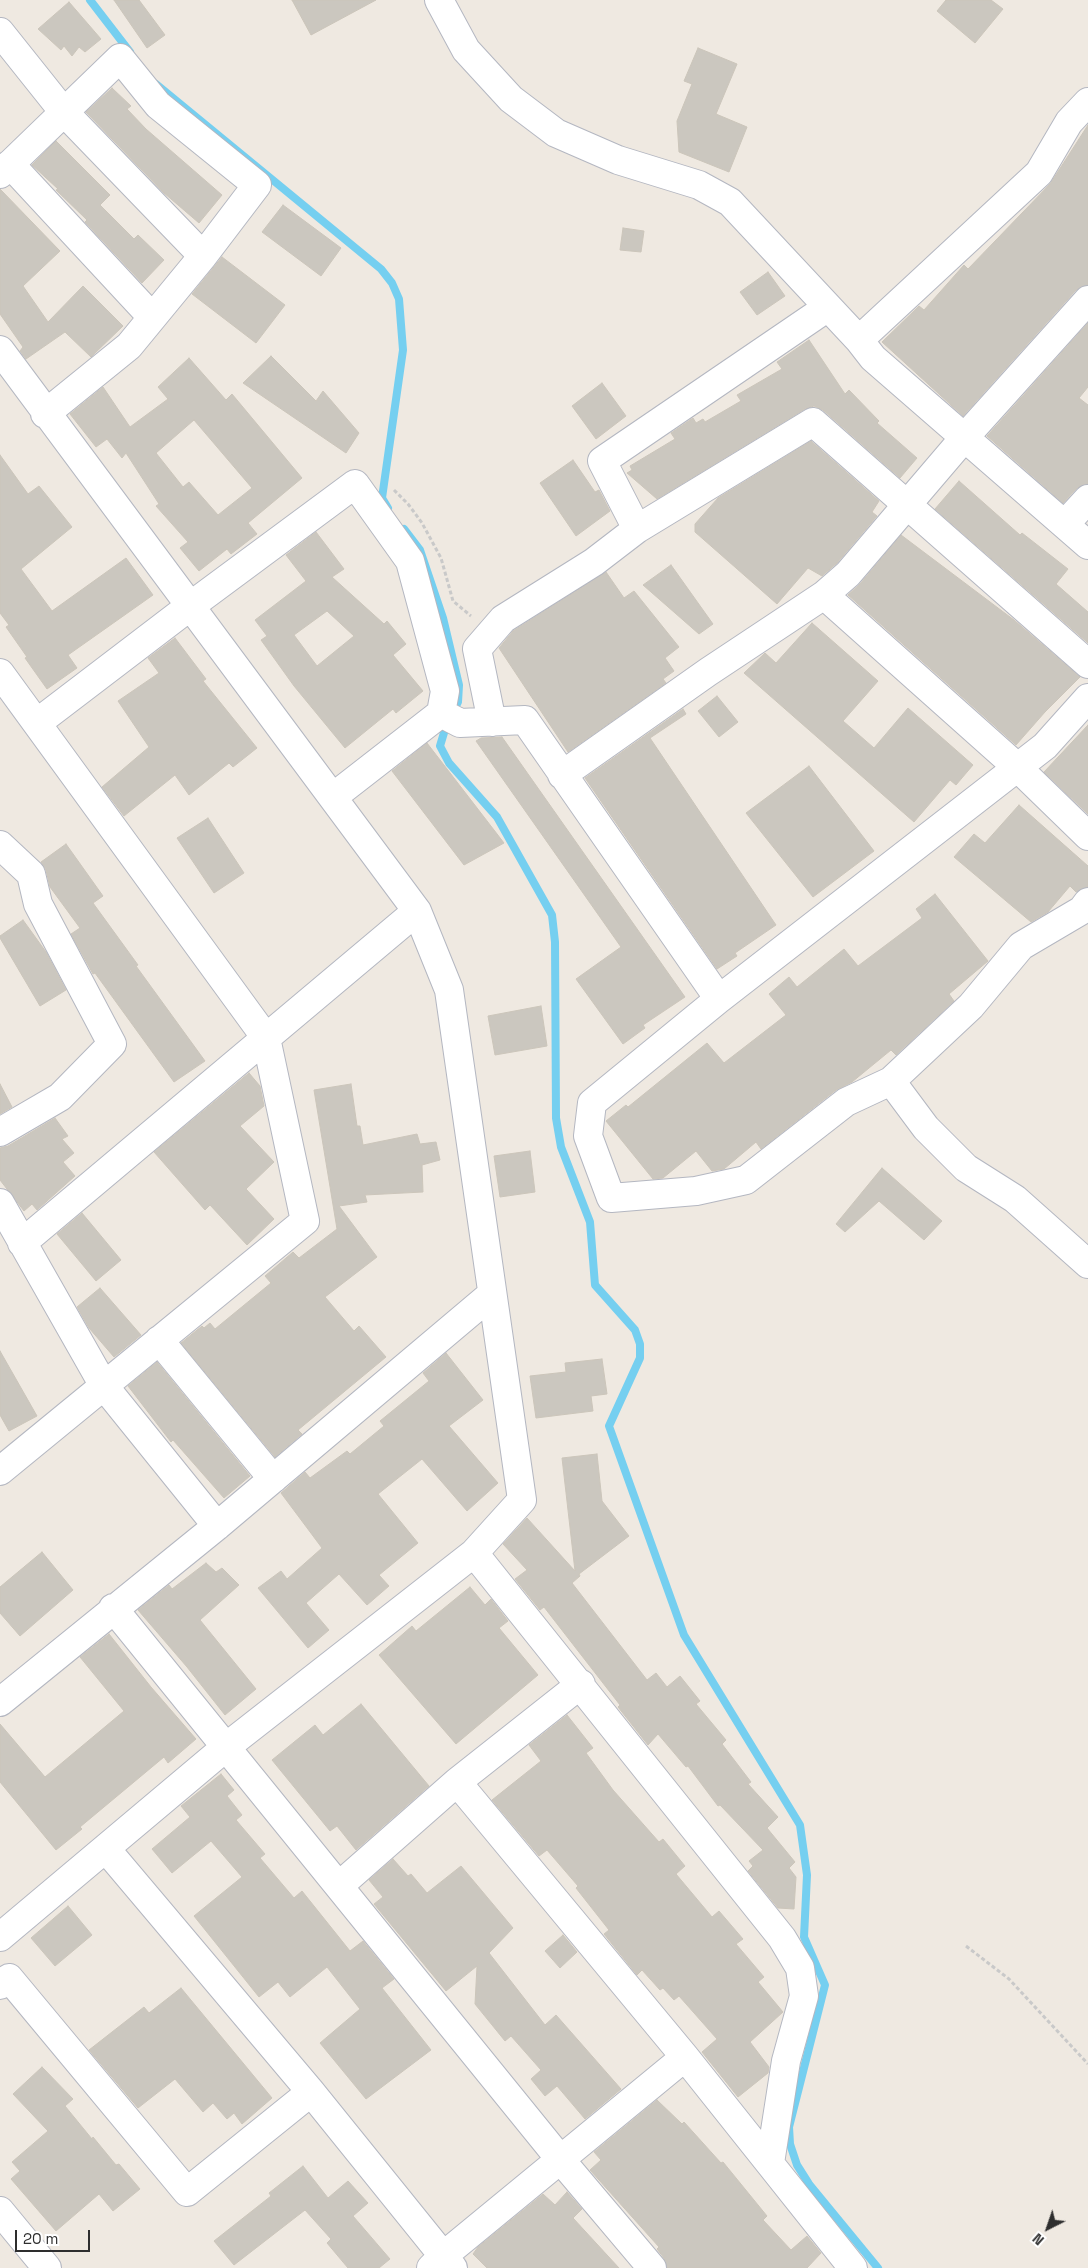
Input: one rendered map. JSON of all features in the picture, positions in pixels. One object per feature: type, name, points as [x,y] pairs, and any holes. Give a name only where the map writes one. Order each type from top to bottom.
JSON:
[{"type":"street","points":[[439,0],[466,50],[511,99],[556,133],[618,160],[699,185],[730,202],[859,340],[873,358],[1088,545]]},
{"type":"street","points":[[0,32],[63,111],[203,256]]},
{"type":"street","points":[[46,414],[129,346],[203,256],[257,185],[158,105],[120,58],[5,169],[152,317]]},
{"type":"street","points":[[859,340],[1039,172],[1069,122],[1088,102]]},
{"type":"street","points":[[562,775],[708,672],[824,595],[848,574],[906,504],[1088,300]]},
{"type":"street","points":[[637,529],[602,461],[828,307]]},
{"type":"street","points":[[0,350],[189,607],[417,911],[449,990],[522,1500],[474,1553],[226,1747],[0,1937]]},
{"type":"street","points":[[492,722],[477,649],[503,619],[594,562],[637,529],[813,422],[1088,664]]},
{"type":"street","points":[[37,723],[355,484],[410,561],[451,718]]},
{"type":"street","points":[[1065,524],[1088,499]]},
{"type":"street","points":[[824,595],[1017,767],[1088,836]]},
{"type":"street","points":[[0,673],[266,1038],[305,1221],[0,1471]]},
{"type":"street","points":[[1088,698],[1045,746],[719,999],[592,1103],[588,1136],[611,1198],[696,1191],[746,1180],[846,1102],[891,1081],[970,1006],[1021,946],[1082,910],[1088,902]]},
{"type":"street","points":[[333,797],[451,718],[492,722],[525,720],[719,999]]},
{"type":"street","points":[[0,845],[31,874],[38,904],[112,1044],[60,1097],[0,1132]]},
{"type":"street","points":[[22,1243],[417,911]]},
{"type":"street","points":[[891,1081],[926,1128],[966,1168],[1015,1199],[1088,1264]]},
{"type":"street","points":[[0,1203],[104,1386],[217,1526]]},
{"type":"street","points":[[0,1702],[113,1608],[217,1526],[492,1294]]},
{"type":"street","points":[[159,1340],[273,1479]]},
{"type":"street","points":[[474,1553],[581,1684],[782,1938],[800,1968],[804,1996],[786,2061],[770,2163]]},
{"type":"street","points":[[113,1608],[340,1885],[560,2160],[652,2268]]},
{"type":"street","points":[[340,1885],[458,1782],[581,1684]]},
{"type":"street","points":[[458,1782],[685,2057],[853,2268]]},
{"type":"street","points":[[106,1849],[311,2092],[442,2264],[560,2160],[685,2057]]},
{"type":"street","points":[[0,1985],[9,1978],[187,2192],[311,2092]]},
{"type":"street","points":[[0,2210],[47,2268]]},
{"type":"path","points":[[391,487],[408,504],[441,558],[453,601],[472,616],[503,619]]},
{"type":"path","points":[[966,1946],[1009,1979],[1088,2064]]},
{"type":"building","points":[[114,0],[139,0],[165,35],[147,48]]},
{"type":"building","points":[[292,0],[376,0],[311,35]]},
{"type":"building","points":[[946,0],[991,0],[1003,9],[975,43],[937,11]]},
{"type":"building","points":[[69,2],[101,39],[85,52],[79,47],[72,56],[64,46],[61,50],[38,29]]},
{"type":"building","points":[[698,48],[737,64],[716,114],[747,127],[729,172],[679,152],[677,121],[692,84],[684,81]]},
{"type":"building","points":[[112,88],[131,106],[127,109],[146,129],[222,195],[199,223],[164,193],[86,112]]},
{"type":"building","points":[[1088,125],[1088,285],[1076,290],[963,416],[882,342],[919,306],[924,310],[964,265],[968,269],[1050,184]]},
{"type":"building","points":[[56,141],[110,195],[100,205],[134,239],[138,235],[164,260],[142,283],[85,222],[87,220],[32,165]]},
{"type":"building","points":[[0,189],[60,251],[23,286],[48,322],[83,286],[123,326],[91,357],[65,332],[26,359],[20,351],[23,347],[0,314]]},
{"type":"building","points":[[283,205],[341,248],[321,276],[262,232]]},
{"type":"building","points":[[623,228],[644,231],[641,252],[620,250]]},
{"type":"building","points":[[222,257],[285,305],[256,343],[192,294]]},
{"type":"building","points":[[768,272],[785,296],[757,315],[740,292]]},
{"type":"building","points":[[1088,323],[1088,387],[1079,398],[1088,405],[1088,484],[1077,488],[1063,503],[987,436]]},
{"type":"building","points":[[809,340],[845,394],[849,390],[879,421],[877,423],[917,458],[900,478],[823,410],[814,406],[805,409],[657,499],[627,473],[632,470],[630,466],[675,439],[671,433],[693,418],[696,423],[703,419],[705,422],[741,401],[737,395],[782,369],[777,362]]},
{"type":"building","points":[[271,356],[316,401],[323,391],[359,433],[346,453],[243,383]]},
{"type":"building","points":[[189,358],[226,400],[232,394],[302,478],[248,523],[257,534],[231,554],[227,549],[199,571],[180,548],[188,542],[156,506],[159,504],[126,453],[122,458],[107,439],[96,447],[70,414],[103,387],[130,427],[168,399],[158,387]],"holes":[[[194,420],[252,488],[218,515],[189,482],[183,487],[156,453]]]},
{"type":"building","points":[[602,383],[626,416],[596,439],[572,406]]},
{"type":"building","points":[[811,441],[879,501],[872,512],[877,516],[837,563],[822,576],[808,568],[777,604],[695,532],[695,524],[718,498]]},
{"type":"building","points":[[0,455],[28,494],[39,486],[72,527],[21,569],[52,611],[126,558],[153,595],[68,655],[77,668],[47,689],[25,658],[27,657],[6,627],[9,625],[0,613]]},
{"type":"building","points":[[573,460],[595,492],[599,490],[610,511],[576,536],[540,483]]},
{"type":"building","points":[[959,481],[1020,535],[1022,533],[1068,569],[1056,584],[1088,612],[1088,643],[935,509]]},
{"type":"building","points":[[316,532],[344,569],[332,577],[384,624],[387,621],[406,644],[393,655],[423,691],[396,713],[393,709],[345,748],[294,686],[261,640],[267,636],[255,620],[306,581],[286,555]],"holes":[[[327,611],[354,636],[317,666],[294,635]]]},
{"type":"building","points":[[901,535],[1014,620],[1080,677],[1016,745],[848,595],[860,584]]},
{"type":"building","points":[[671,565],[713,624],[699,634],[643,585]]},
{"type":"building","points":[[606,572],[624,598],[634,591],[679,647],[665,658],[674,671],[663,679],[666,683],[568,752],[499,648],[513,631]]},
{"type":"building","points":[[812,623],[878,681],[843,721],[874,748],[908,708],[973,765],[956,785],[950,780],[914,822],[744,673],[765,653],[776,663]]},
{"type":"building","points":[[175,638],[206,679],[203,681],[257,748],[233,767],[229,763],[189,795],[175,775],[124,816],[102,787],[149,747],[118,701],[159,673],[148,658]]},
{"type":"building","points":[[717,696],[738,722],[719,737],[698,711]]},
{"type":"building","points":[[683,709],[686,714],[650,738],[776,925],[735,953],[737,956],[717,969],[585,778]]},
{"type":"building","points":[[1088,725],[1088,814],[1044,772]]},
{"type":"building","points":[[502,737],[685,997],[643,1025],[645,1028],[623,1044],[576,979],[621,947],[476,741],[481,738]]},
{"type":"building","points":[[427,743],[504,843],[464,865],[392,771]]},
{"type":"building","points":[[809,766],[874,851],[813,897],[746,813]]},
{"type":"building","points":[[1019,805],[1088,866],[1088,887],[1076,892],[1070,886],[1048,912],[1031,922],[954,857],[974,834],[985,843]]},
{"type":"building","points":[[208,818],[244,873],[214,893],[177,838]]},
{"type":"building","points":[[66,844],[103,896],[93,903],[205,1061],[174,1082],[95,973],[93,974],[71,934],[80,928],[50,887],[46,870],[41,862]]},
{"type":"building","points":[[935,894],[988,961],[949,994],[954,1001],[896,1055],[891,1050],[852,1082],[836,1090],[761,1149],[756,1142],[724,1169],[712,1171],[696,1151],[663,1178],[653,1179],[606,1121],[626,1105],[628,1107],[707,1043],[724,1063],[786,1015],[769,994],[789,977],[797,987],[844,949],[858,966],[922,918],[916,909]]},
{"type":"building","points":[[23,920],[46,952],[66,990],[40,1006],[0,938],[0,936]]},
{"type":"building","points":[[541,1006],[547,1046],[495,1055],[488,1016]]},
{"type":"building","points":[[249,1073],[260,1086],[264,1106],[240,1126],[274,1162],[246,1189],[274,1219],[247,1245],[210,1205],[205,1210],[154,1152]]},
{"type":"building","points":[[0,1084],[12,1107],[0,1114]]},
{"type":"building","points":[[351,1084],[357,1126],[360,1126],[363,1145],[417,1134],[420,1144],[436,1142],[440,1160],[422,1165],[423,1192],[365,1195],[367,1202],[339,1206],[377,1257],[325,1297],[354,1331],[359,1326],[386,1357],[298,1430],[302,1434],[275,1457],[181,1343],[202,1326],[204,1328],[210,1323],[215,1329],[271,1283],[265,1276],[293,1252],[299,1258],[337,1229],[314,1090]]},
{"type":"building","points":[[55,1118],[68,1136],[62,1139],[74,1153],[63,1162],[75,1176],[37,1210],[32,1204],[24,1211],[0,1180],[0,1148],[8,1146]]},
{"type":"building","points":[[530,1151],[535,1192],[500,1197],[494,1156]]},
{"type":"building","points":[[882,1168],[942,1221],[924,1240],[879,1201],[845,1232],[836,1224]]},
{"type":"building","points":[[82,1213],[121,1260],[96,1281],[57,1234]]},
{"type":"building","points":[[100,1288],[141,1335],[114,1357],[89,1328],[77,1307]]},
{"type":"building","points":[[0,1351],[37,1416],[9,1431],[0,1415]]},
{"type":"building","points":[[446,1353],[483,1400],[449,1426],[498,1483],[467,1511],[422,1459],[378,1494],[418,1543],[379,1575],[389,1586],[367,1605],[339,1574],[306,1603],[329,1630],[308,1648],[258,1588],[281,1571],[287,1579],[322,1548],[281,1493],[305,1472],[310,1478],[347,1451],[350,1454],[384,1426],[380,1421],[429,1381],[423,1373]]},
{"type":"building","points":[[602,1359],[607,1394],[591,1396],[593,1411],[536,1418],[530,1376],[566,1372],[565,1363]]},
{"type":"building","points":[[157,1362],[250,1476],[224,1498],[173,1440],[171,1442],[128,1386]]},
{"type":"building","points":[[597,1454],[602,1501],[629,1536],[579,1574],[580,1576],[572,1583],[647,1680],[656,1673],[667,1687],[680,1676],[700,1701],[696,1704],[726,1740],[722,1744],[751,1782],[748,1784],[778,1817],[767,1828],[795,1862],[789,1868],[796,1877],[794,1909],[778,1908],[748,1871],[753,1866],[749,1861],[763,1850],[720,1805],[718,1806],[688,1766],[686,1767],[658,1734],[648,1745],[618,1707],[620,1705],[544,1607],[540,1610],[515,1579],[527,1570],[503,1544],[527,1518],[575,1571],[562,1458]]},
{"type":"building","points":[[42,1552],[73,1590],[20,1636],[0,1613],[0,1587]]},
{"type":"building","points":[[206,1563],[216,1572],[222,1568],[239,1585],[200,1620],[256,1689],[225,1715],[138,1610],[169,1585],[172,1589]]},
{"type":"building","points":[[470,1587],[485,1605],[491,1599],[508,1621],[499,1628],[538,1675],[456,1744],[379,1655],[412,1626],[416,1631]]},
{"type":"building","points":[[109,1634],[196,1739],[168,1763],[164,1757],[80,1827],[82,1829],[56,1850],[0,1782],[0,1724],[45,1777],[124,1711],[80,1657]]},
{"type":"building","points":[[361,1704],[429,1786],[356,1850],[337,1826],[330,1831],[272,1760],[315,1725],[323,1735]]},
{"type":"building","points":[[567,1715],[593,1748],[586,1753],[613,1790],[659,1842],[663,1839],[685,1866],[676,1874],[712,1917],[719,1911],[743,1939],[736,1944],[764,1977],[758,1982],[783,2012],[750,2042],[769,2067],[768,2073],[738,2097],[702,2052],[717,2039],[679,1996],[674,2000],[663,1988],[660,1990],[642,1970],[637,1975],[604,1934],[609,1930],[576,1888],[578,1886],[547,1850],[539,1856],[492,1800],[541,1761],[529,1745]]},
{"type":"building","points":[[221,1774],[234,1790],[227,1796],[242,1815],[236,1820],[265,1854],[260,1858],[294,1898],[302,1891],[350,1951],[363,1941],[394,1979],[382,1988],[431,2050],[366,2099],[320,2043],[360,2009],[327,1967],[290,1997],[278,1982],[259,1997],[194,1916],[242,1877],[211,1841],[172,1873],[152,1849],[190,1817],[181,1806]]},
{"type":"building","points":[[393,1859],[408,1876],[411,1874],[427,1893],[461,1866],[513,1928],[489,1953],[545,2025],[556,2015],[621,2089],[585,2119],[557,2086],[545,2096],[531,2079],[541,2070],[511,2036],[505,2041],[475,2004],[477,1966],[446,1991],[374,1904],[383,1897],[369,1880]]},
{"type":"building","points":[[68,1906],[92,1935],[55,1966],[31,1938]]},
{"type":"building","points":[[563,1935],[577,1952],[560,1968],[545,1951]]},
{"type":"building","points":[[181,1988],[272,2098],[242,2124],[234,2113],[227,2119],[213,2103],[203,2112],[175,2079],[138,2108],[89,2050],[144,2007],[149,2013]]},
{"type":"building","points":[[42,2067],[73,2099],[65,2106],[92,2139],[93,2137],[116,2165],[119,2164],[140,2189],[113,2211],[99,2194],[56,2231],[11,2179],[20,2171],[12,2162],[48,2131],[13,2094]]},
{"type":"building","points":[[657,2100],[682,2124],[684,2122],[721,2163],[723,2162],[767,2216],[763,2220],[791,2250],[807,2236],[821,2253],[807,2268],[667,2268],[664,2258],[657,2249],[659,2247],[590,2170],[601,2160],[594,2152]]},
{"type":"building","points":[[303,2166],[328,2198],[348,2181],[368,2203],[353,2216],[390,2259],[379,2268],[348,2268],[327,2243],[331,2239],[305,2210],[234,2265],[214,2241],[271,2196],[269,2193]]},
{"type":"building","points":[[567,2192],[582,2209],[573,2218],[619,2268],[487,2268],[473,2254],[478,2247],[543,2194],[555,2205]]},
{"type":"waterway","points":[[90,0],[130,52]]},
{"type":"waterway","points":[[156,84],[381,269],[392,283],[399,299],[403,350],[382,498],[388,508]]},
{"type":"waterway","points":[[404,529],[420,550],[443,618],[459,685],[458,702],[446,726],[440,746],[449,763],[497,817],[552,915],[555,942],[556,1118],[561,1147],[590,1222],[595,1285],[635,1330],[640,1344],[640,1358],[609,1426],[684,1635],[800,1825],[807,1875],[804,1937],[825,1985],[789,2127],[790,2144],[797,2165],[809,2184],[878,2268]]}]
